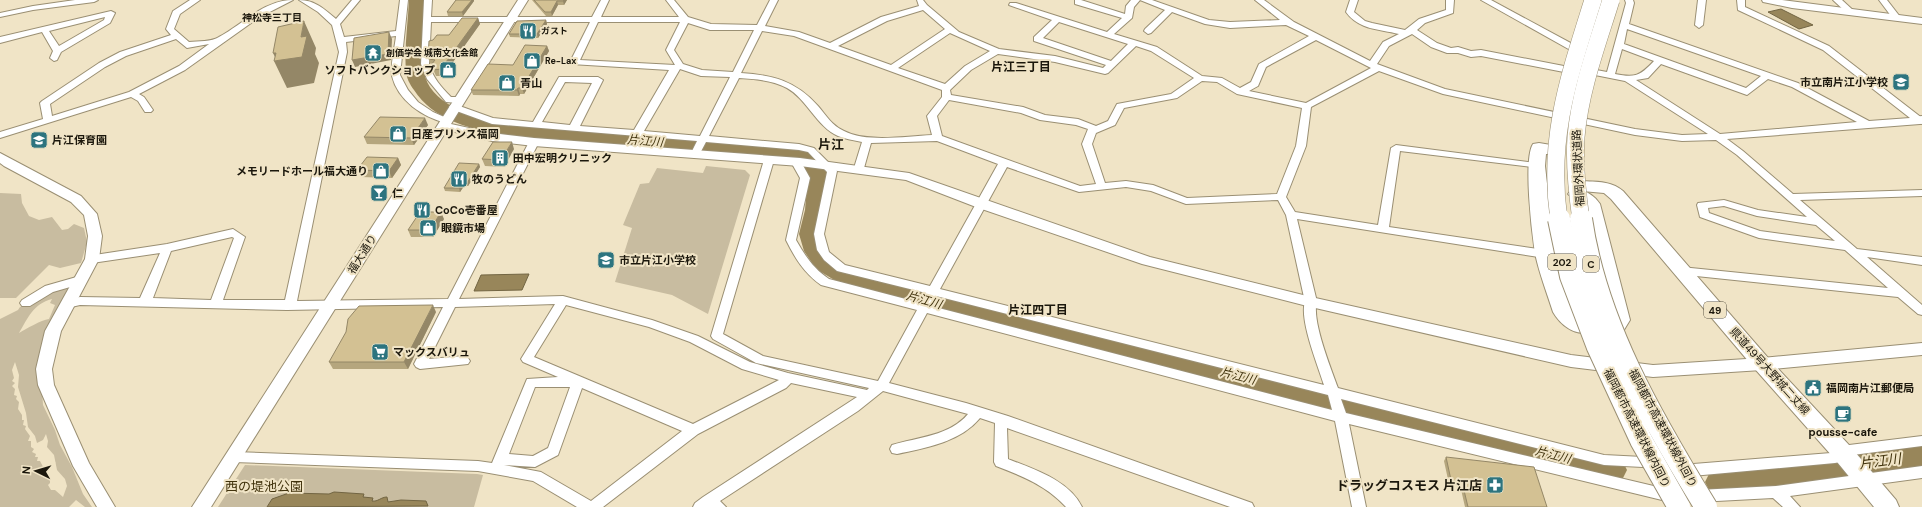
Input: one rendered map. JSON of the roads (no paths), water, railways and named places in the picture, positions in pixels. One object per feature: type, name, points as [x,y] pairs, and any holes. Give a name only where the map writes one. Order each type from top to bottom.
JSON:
[{"type":"highway","points":[[1568,115],[1566,66],[1582,0]]},
{"type":"highway","name":"福岡外環状道路","points":[[1577,190],[1568,115],[1569,70],[1592,0]]},
{"type":"highway","name":"福岡都市高速環状線内回り","points":[[1592,0],[1568,115],[1554,163],[1556,189],[1569,270],[1611,380],[1666,487],[1695,504]]},
{"type":"highway","name":"福岡外環状道路","points":[[1610,0],[1588,70],[1551,150],[1550,196],[1560,254],[1581,327],[1596,365],[1643,462],[1666,501]]},
{"type":"highway","name":"福岡都市高速環状線外回り","points":[[1610,0],[1568,115],[1576,138],[1577,195],[1592,272],[1635,380],[1695,504]]},
{"type":"highway","points":[[1568,115],[1597,75],[1622,0]]},
{"type":"highway","points":[[1551,150],[1539,148],[1536,166],[1545,254],[1563,312],[1581,327]]},
{"type":"highway","points":[[1577,190],[1591,204],[1620,320],[1612,333],[1681,471],[1695,504]]},
{"type":"main road","name":"県道49号大野城二丈線","points":[[1577,190],[1609,188],[1616,195],[1762,364],[1843,453],[1888,507]]},
{"type":"street","points":[[23,10],[27,0]]},
{"type":"street","points":[[0,15],[23,10],[94,0]]},
{"type":"street","points":[[196,0],[176,13],[170,28],[187,45],[218,41]]},
{"type":"street","points":[[0,135],[132,94],[182,68],[255,16],[289,0]]},
{"type":"street","points":[[287,306],[291,301],[343,52],[336,24],[321,10],[303,0]]},
{"type":"street","points":[[336,24],[356,0]]},
{"type":"street","points":[[404,0],[396,75],[400,86],[427,114],[456,128],[492,137],[534,142],[696,153],[798,162],[859,168],[908,177],[981,204],[1147,261],[1311,302],[1571,361],[1596,365],[1653,371],[1762,364],[1922,349]]},
{"type":"street","points":[[428,0],[425,64],[426,73],[437,88],[449,100],[492,121],[799,147],[811,150],[824,165],[832,171],[819,234],[820,245],[827,258],[842,268],[1604,460],[1643,462],[1681,471],[1835,458],[1843,453],[1922,441]]},
{"type":"street","name":"福大通り","points":[[201,507],[523,0]]},
{"type":"street","points":[[605,0],[574,62],[677,67],[701,73],[765,78],[790,86],[797,91],[814,107],[827,124],[841,134],[867,140],[938,138],[1079,189],[1101,185],[1126,184],[1153,188],[1186,201],[1281,197]]},
{"type":"street","points":[[670,0],[685,20]]},
{"type":"street","points":[[696,153],[774,0]]},
{"type":"street","points":[[1108,35],[1128,17],[1130,6],[1136,0]]},
{"type":"street","points":[[1144,0],[1208,22],[1230,25],[1288,22]]},
{"type":"street","points":[[1354,0],[1350,12],[1360,22],[1370,26],[1409,32],[1434,45],[1450,51],[1458,50],[1472,54],[1481,53],[1569,70]]},
{"type":"street","points":[[1013,5],[1154,49],[1200,78],[1219,80],[1240,92],[1275,98],[1307,106],[1375,67],[1386,44],[1409,32],[1422,21],[1450,11],[1450,0]]},
{"type":"street","points":[[1484,0],[1575,49],[1588,70],[1610,76],[1628,78],[1645,76],[1660,60]]},
{"type":"street","points":[[1610,76],[1630,3],[1629,0]]},
{"type":"street","points":[[1699,24],[1702,0]]},
{"type":"street","points":[[1741,0],[1741,8],[1826,48],[1921,121]]},
{"type":"street","points":[[1767,0],[1792,5],[1922,21]]},
{"type":"street","points":[[1837,0],[1850,12]]},
{"type":"street","points":[[1883,0],[1897,18]]},
{"type":"street","points":[[1078,2],[1128,17]]},
{"type":"street","points":[[1267,2],[1288,22],[1375,67],[1443,91],[1568,115],[1635,132],[1682,138],[1718,137],[1867,124],[1921,121]]},
{"type":"street","points":[[831,46],[884,19],[922,3],[956,34],[997,50],[1055,59],[1105,70],[1134,43]]},
{"type":"street","points":[[1148,30],[1170,10]]},
{"type":"street","points":[[0,40],[44,29],[111,14],[107,21],[55,54],[44,29]]},
{"type":"street","points":[[1058,19],[1037,39],[1112,64]]},
{"type":"street","points":[[427,20],[685,20],[710,27],[760,28],[796,34],[892,68],[946,92],[962,101],[1023,110],[1043,118],[1078,122],[1096,129]]},
{"type":"street","points":[[677,67],[670,50],[685,20]]},
{"type":"street","points":[[1624,25],[1795,86],[1867,124]]},
{"type":"street","points":[[892,68],[950,29]]},
{"type":"street","points":[[341,40],[401,33]]},
{"type":"street","points":[[48,121],[45,103],[102,65],[123,54],[177,36]]},
{"type":"street","points":[[1240,92],[1255,84],[1262,66],[1316,36]]},
{"type":"street","points":[[1619,45],[1747,92],[1767,75]]},
{"type":"street","points":[[938,138],[932,116],[946,92],[968,68],[997,50]]},
{"type":"street","points":[[637,134],[677,67]]},
{"type":"street","points":[[1101,185],[1087,144],[1092,131],[1112,123],[1120,106],[1174,96],[1200,78]]},
{"type":"street","points":[[1628,78],[1740,152],[1922,311]]},
{"type":"street","points":[[536,125],[562,79],[598,80],[573,129]]},
{"type":"street","points":[[132,94],[141,99],[148,110]]},
{"type":"street","points":[[1281,197],[1301,146],[1307,106]]},
{"type":"street","points":[[859,168],[867,140]]},
{"type":"street","points":[[464,361],[420,364],[534,142]]},
{"type":"street","points":[[1383,230],[1396,148],[1536,166]]},
{"type":"street","points":[[0,157],[8,163],[76,199],[90,214],[94,236],[92,259],[67,304],[48,347],[44,369],[46,385],[82,466],[106,507]]},
{"type":"street","points":[[769,160],[717,336],[760,360],[880,386],[977,412],[1247,507]]},
{"type":"street","points":[[798,162],[805,178],[791,240],[801,259],[825,282],[923,306],[1341,417],[1666,501]]},
{"type":"street","points":[[709,505],[853,407],[880,386],[923,306],[1004,163]]},
{"type":"street","points":[[1791,197],[1921,195]]},
{"type":"street","points":[[1281,197],[1291,215],[1311,302],[1309,308],[1316,341],[1341,417],[1359,507]]},
{"type":"street","points":[[1820,222],[1756,213],[1724,203],[1702,205],[1704,215],[1759,234],[1922,261]]},
{"type":"street","points":[[1291,215],[1545,254]]},
{"type":"street","points":[[92,259],[167,248],[233,233],[240,237],[218,298],[214,304]]},
{"type":"street","points":[[142,303],[147,298],[167,248]]},
{"type":"street","points":[[1682,271],[1902,293]]},
{"type":"street","points":[[26,303],[49,289],[80,280]]},
{"type":"street","points":[[563,300],[527,360],[692,430]]},
{"type":"street","points":[[67,304],[80,302],[330,306],[563,300],[652,324],[694,339],[746,366],[788,378],[862,393],[867,396]]},
{"type":"street","points":[[593,507],[692,430],[782,385],[788,378]]},
{"type":"street","points":[[498,464],[531,382],[578,382]]},
{"type":"street","points":[[233,457],[478,466],[535,462],[553,451],[578,382]]},
{"type":"street","points":[[897,449],[936,440],[972,420],[977,412]]},
{"type":"street","points":[[1003,420],[1000,426],[1002,462],[1044,479],[1062,491],[1076,507]]},
{"type":"street","points":[[498,464],[536,476],[589,507]]},
{"type":"street","points":[[1695,504],[1863,478],[1922,472]]},
{"type":"street","points":[[1776,492],[1793,507]]},
{"type":"waterway","name":"片江川","points":[[417,0],[415,72],[420,85],[427,96],[448,112],[460,118],[498,129],[804,155],[819,174],[816,210],[810,234],[815,251],[824,263],[844,275],[935,304],[1076,335],[1613,470]]},
{"type":"waterway","name":"片江川","points":[[1719,482],[1922,455]]},
{"type":"place","name":"ガスト","points":[[528,31]]},
{"type":"place","name":"創価学会 城南文化会館","points":[[373,53]]},
{"type":"place","name":"Re-Lax","points":[[532,61]]},
{"type":"place","name":"ソフトバンクショップ","points":[[448,70]]},
{"type":"place","name":"市立南片江小学校","points":[[1901,82]]},
{"type":"place","name":"青山","points":[[507,83]]},
{"type":"place","name":"日産プリンス福岡","points":[[398,134]]},
{"type":"place","name":"片江保育園","points":[[39,140]]},
{"type":"place","name":"田中宏明クリニック","points":[[500,158]]},
{"type":"place","name":"メモリードホール福大通り","points":[[381,171]]},
{"type":"place","name":"牧のうどん","points":[[459,179]]},
{"type":"place","name":"仁","points":[[379,193]]},
{"type":"place","name":"CoCo壱番屋","points":[[422,210]]},
{"type":"place","name":"眼鏡市場","points":[[428,228]]},
{"type":"place","name":"市立片江小学校","points":[[606,260]]},
{"type":"place","name":"マックスバリュ","points":[[380,352]]},
{"type":"place","name":"福岡南片江郵便局","points":[[1813,388]]},
{"type":"place","name":"pousse-cafe","points":[[1843,414]]},
{"type":"place","name":"ドラッグコスモス 片江店","points":[[1495,485]]},
{"type":"district","name":"神松寺三丁目","points":[[272,17]]},
{"type":"district","name":"片江三丁目","points":[[1021,67]]},
{"type":"district","name":"片江","points":[[831,144]]},
{"type":"district","name":"片江四丁目","points":[[1038,310]]},
{"type":"park label","name":"西の堤池公園","points":[[264,486]]}]
